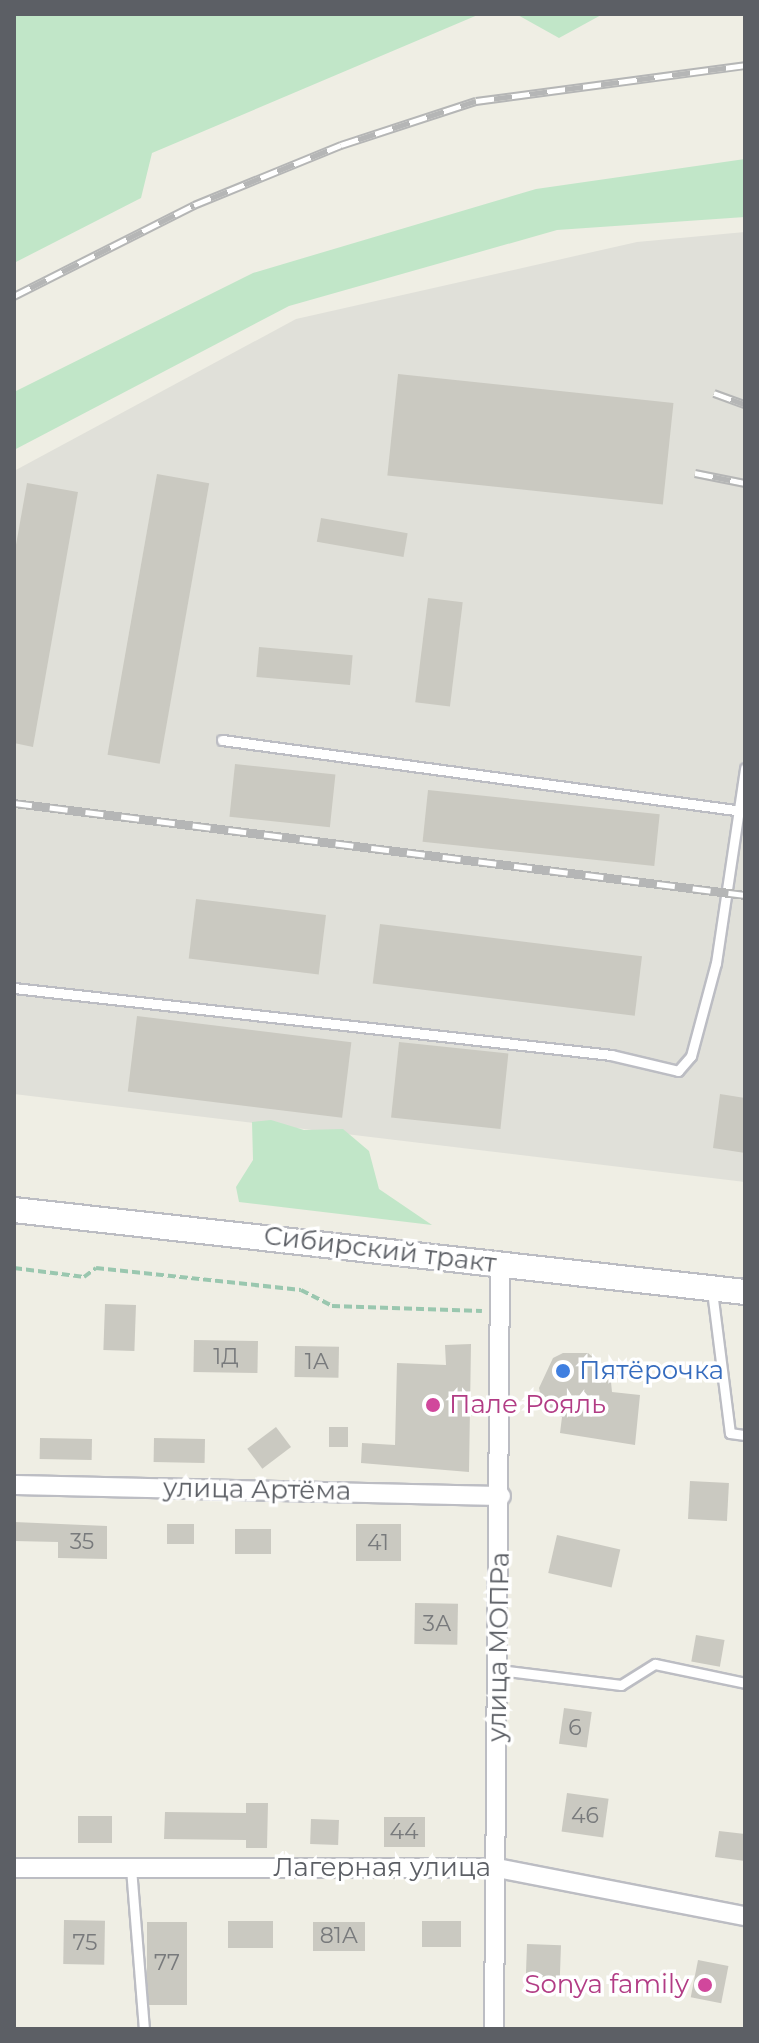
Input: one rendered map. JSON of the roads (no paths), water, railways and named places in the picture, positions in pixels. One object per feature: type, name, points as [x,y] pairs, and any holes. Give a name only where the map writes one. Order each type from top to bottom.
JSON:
[{"type":"main road","name":"Сибирский тракт","points":[[14,1210],[745,1292]]},
{"type":"street","name":"улица МОПРа","points":[[494,2029],[501,1496],[500,1265]]},
{"type":"street","name":"улица Артёма","points":[[14,1485],[501,1496]]},
{"type":"street","name":"Лагерная улица","points":[[14,1868],[497,1868],[745,1916]]},
{"type":"lane","points":[[222,740],[742,811]]},
{"type":"lane","points":[[14,988],[611,1055],[678,1071],[691,1056],[716,963],[742,811],[745,768]]},
{"type":"lane","points":[[711,1288],[730,1433],[745,1435]]},
{"type":"lane","points":[[499,1670],[621,1685],[655,1664],[745,1683]]},
{"type":"lane","points":[[131,1868],[144,2029]]},
{"type":"railway","points":[[14,296],[194,205],[341,145],[476,101],[745,65]]},
{"type":"railway","points":[[714,393],[745,404]]},
{"type":"railway","points":[[695,473],[745,483]]},
{"type":"railway","points":[[14,803],[745,895]]},
{"type":"place","name":"Пятёрочка","points":[[563,1371]]},
{"type":"place","name":"Пале Рояль","points":[[433,1405]]},
{"type":"place","name":"Sonya family","points":[[705,1985]]}]
